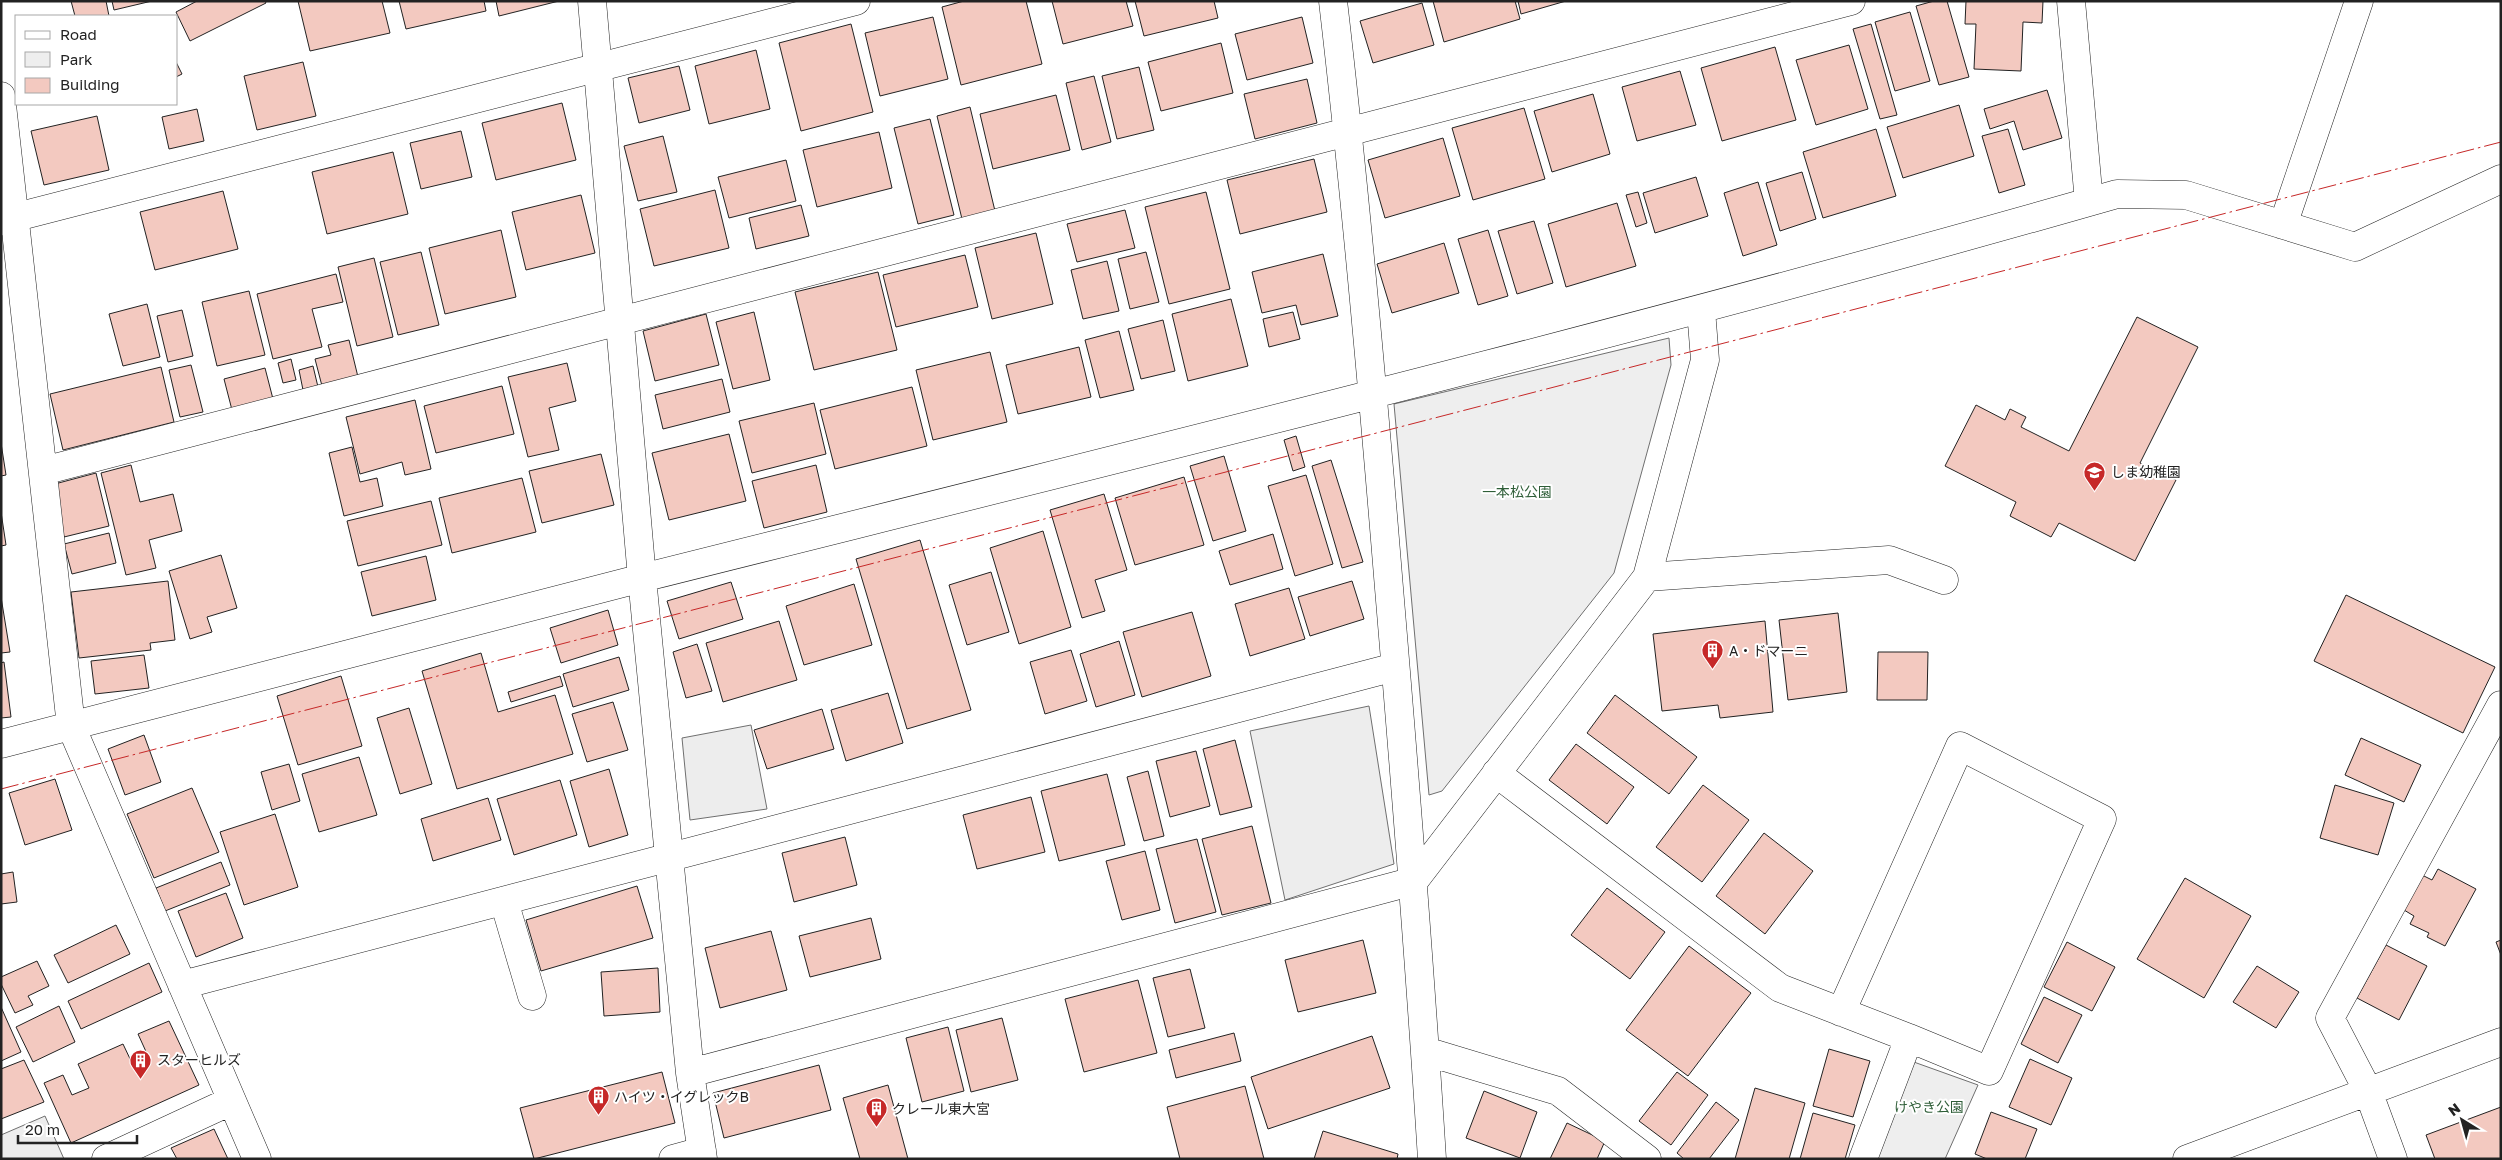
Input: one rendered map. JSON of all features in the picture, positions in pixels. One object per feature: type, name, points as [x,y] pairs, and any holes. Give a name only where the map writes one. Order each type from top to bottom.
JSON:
[{"type":"street","points":[[592,1],[642,578],[690,1073],[703,1155],[673,1159]]},
{"type":"street","points":[[8,219],[856,1]]},
{"type":"street","points":[[1333,1],[1348,132],[1373,395],[1414,881],[1432,1159]]},
{"type":"street","points":[[43,471],[1851,1]]},
{"type":"street","points":[[2071,1],[2089,202]]},
{"type":"street","points":[[2283,225],[2359,1]]},
{"type":"street","points":[[1,96],[8,219],[43,471],[71,726],[257,1159]]},
{"type":"street","points":[[1,744],[642,578],[1373,395],[1701,310],[2117,194],[2186,195],[2355,247],[2501,180]]},
{"type":"street","points":[[690,1073],[1414,881],[1647,577],[1705,360],[1701,310]]},
{"type":"street","points":[[1647,577],[1889,560],[1944,580]]},
{"type":"street","points":[[182,986],[1395,667]]},
{"type":"street","points":[[2394,1159],[2368,1091],[2330,1018],[2501,705]]},
{"type":"street","points":[[1496,773],[1780,988],[1989,1071],[2102,819],[1960,746],[1841,1012]]},
{"type":"street","points":[[504,901],[532,996]]},
{"type":"street","points":[[1863,1159],[1909,1038]]},
{"type":"street","points":[[2187,1159],[2501,1042]]},
{"type":"street","points":[[1425,1051],[1558,1091],[1647,1159]]},
{"type":"street","points":[[106,1159],[231,1101]]},
{"type":"green space","name":"一本松公園","points":[[1669,338],[1671,365],[1614,573],[1442,791],[1429,795],[1394,404]]},
{"type":"green space","name":"けやき公園","points":[[1911,1061],[1978,1085],[1945,1159],[1869,1159]]},
{"type":"shaded area","points":[[1369,706],[1394,864],[1285,900],[1250,731]]},
{"type":"shaded area","points":[[751,725],[767,809],[690,820],[682,738]]},
{"type":"shaded area","points":[[45,1116],[64,1159],[1,1159],[1,1135]]},
{"type":"building","points":[[71,1],[106,1],[109,15],[75,15]]},
{"type":"building","points":[[112,1],[152,1],[114,10]]},
{"type":"building","points":[[197,1],[265,1],[266,3],[190,41],[176,12]]},
{"type":"building","points":[[298,1],[382,1],[390,33],[310,51]]},
{"type":"building","points":[[399,1],[484,1],[486,11],[406,29]]},
{"type":"building","points":[[496,1],[559,1],[499,16]]},
{"type":"building","points":[[964,1],[1026,1],[1042,64],[961,85],[942,7]]},
{"type":"building","points":[[1052,1],[1126,1],[1133,26],[1063,44]]},
{"type":"building","points":[[1135,1],[1214,1],[1218,18],[1144,36]]},
{"type":"building","points":[[1433,1],[1515,1],[1520,19],[1444,42]]},
{"type":"building","points":[[1518,1],[1566,1],[1521,14]]},
{"type":"building","points":[[1934,1],[1947,1],[1969,77],[1939,85],[1916,6]]},
{"type":"building","points":[[1966,1],[2043,1],[2042,23],[2023,22],[2021,71],[1974,69],[1976,24],[1965,24]]},
{"type":"building","points":[[1422,3],[1434,45],[1373,63],[1360,21]]},
{"type":"building","points":[[1910,12],[1930,81],[1895,91],[1875,22]]},
{"type":"building","points":[[933,17],[948,79],[880,96],[865,33]]},
{"type":"building","points":[[1302,17],[1313,63],[1247,80],[1235,34]]},
{"type":"building","points":[[851,24],[873,112],[801,131],[779,43]]},
{"type":"building","points":[[1871,24],[1897,115],[1880,119],[1853,29]]},
{"type":"building","points":[[1221,43],[1233,93],[1161,111],[1148,62]]},
{"type":"building","points":[[1849,45],[1868,109],[1816,125],[1796,60]]},
{"type":"building","points":[[1775,47],[1796,120],[1722,141],[1701,68]]},
{"type":"building","points":[[756,50],[770,109],[709,124],[695,66]]},
{"type":"building","points":[[303,62],[316,116],[257,130],[244,76]]},
{"type":"building","points":[[178,66],[182,74],[178,76]]},
{"type":"building","points":[[679,66],[690,110],[639,123],[628,78]]},
{"type":"building","points":[[1139,67],[1154,130],[1117,139],[1102,76]]},
{"type":"building","points":[[1680,71],[1696,125],[1637,141],[1622,87]]},
{"type":"building","points":[[1094,76],[1111,142],[1082,150],[1066,83]]},
{"type":"building","points":[[1307,79],[1317,123],[1255,139],[1244,94]]},
{"type":"building","points":[[2047,90],[2062,138],[2023,150],[2014,121],[1990,129],[1984,109]]},
{"type":"building","points":[[1593,94],[1610,154],[1552,172],[1534,111]]},
{"type":"building","points":[[1056,95],[1070,150],[993,169],[980,114]]},
{"type":"building","points":[[562,103],[576,160],[496,180],[482,123]]},
{"type":"building","points":[[1959,105],[1974,156],[1903,178],[1887,127]]},
{"type":"building","points":[[970,107],[995,211],[962,219],[937,116]]},
{"type":"building","points":[[1524,108],[1545,179],[1473,200],[1452,128]]},
{"type":"building","points":[[197,109],[204,141],[169,149],[162,117]]},
{"type":"building","points":[[97,116],[109,170],[44,185],[31,131]]},
{"type":"building","points":[[930,119],[954,215],[918,224],[894,128]]},
{"type":"building","points":[[1876,129],[1896,196],[1823,218],[1803,152]]},
{"type":"building","points":[[2008,129],[2025,185],[1999,193],[1982,136]]},
{"type":"building","points":[[461,131],[472,177],[421,189],[410,143]]},
{"type":"building","points":[[879,132],[892,188],[817,207],[803,150]]},
{"type":"building","points":[[663,136],[677,192],[638,201],[624,146]]},
{"type":"building","points":[[1443,138],[1460,196],[1385,218],[1368,160]]},
{"type":"building","points":[[393,152],[408,214],[327,234],[312,172]]},
{"type":"building","points":[[1314,159],[1327,212],[1240,234],[1227,180]]},
{"type":"building","points":[[786,160],[796,201],[729,218],[718,177]]},
{"type":"building","points":[[1802,172],[1816,219],[1780,231],[1766,183]]},
{"type":"building","points":[[1696,177],[1708,216],[1655,233],[1643,193]]},
{"type":"building","points":[[1758,182],[1777,245],[1743,256],[1724,193]]},
{"type":"building","points":[[715,190],[729,248],[654,266],[640,209]]},
{"type":"building","points":[[223,191],[238,249],[155,270],[140,212]]},
{"type":"building","points":[[1206,192],[1230,289],[1169,304],[1145,207]]},
{"type":"building","points":[[1638,192],[1647,223],[1636,227],[1626,195]]},
{"type":"building","points":[[581,195],[595,253],[526,270],[512,212]]},
{"type":"building","points":[[1617,203],[1636,266],[1566,287],[1548,224]]},
{"type":"building","points":[[801,205],[809,236],[756,249],[749,218]]},
{"type":"building","points":[[1125,210],[1135,248],[1077,262],[1067,224]]},
{"type":"building","points":[[1534,221],[1553,283],[1517,294],[1498,231]]},
{"type":"building","points":[[501,230],[516,297],[445,314],[429,248]]},
{"type":"building","points":[[1488,230],[1508,296],[1478,305],[1458,239]]},
{"type":"building","points":[[1036,233],[1053,304],[992,319],[975,248]]},
{"type":"building","points":[[1444,243],[1459,293],[1392,313],[1377,264]]},
{"type":"building","points":[[421,252],[439,325],[398,335],[380,262]]},
{"type":"building","points":[[1146,252],[1159,302],[1130,309],[1118,259]]},
{"type":"building","points":[[1323,254],[1338,316],[1301,325],[1296,305],[1262,313],[1252,272]]},
{"type":"building","points":[[965,255],[978,307],[896,327],[883,275]]},
{"type":"building","points":[[374,258],[393,337],[357,346],[338,267]]},
{"type":"building","points":[[1107,261],[1119,311],[1083,319],[1071,270]]},
{"type":"building","points":[[878,272],[897,350],[814,370],[795,292]]},
{"type":"building","points":[[336,274],[343,302],[312,309],[322,347],[273,359],[257,294]]},
{"type":"building","points":[[249,291],[265,355],[217,366],[202,302]]},
{"type":"building","points":[[1231,299],[1248,366],[1188,381],[1172,314]]},
{"type":"building","points":[[147,304],[160,357],[123,366],[109,314]]},
{"type":"building","points":[[182,310],[193,356],[168,362],[157,316]]},
{"type":"building","points":[[754,312],[770,380],[733,389],[716,322]]},
{"type":"building","points":[[1293,312],[1300,339],[1269,347],[1263,319]]},
{"type":"building","points":[[706,314],[719,365],[655,381],[643,331]]},
{"type":"building","points":[[2137,317],[2198,347],[2140,463],[2176,480],[2135,561],[2059,523],[2051,537],[2010,516],[2016,502],[1945,466],[1976,405],[2005,420],[2010,409],[2026,417],[2021,427],[2069,451]]},
{"type":"building","points":[[1163,320],[1175,371],[1141,379],[1128,329]]},
{"type":"building","points":[[1119,331],[1134,390],[1100,398],[1085,340]]},
{"type":"building","points":[[349,340],[358,377],[322,386],[315,359],[331,355],[328,345]]},
{"type":"building","points":[[1079,347],[1091,397],[1018,414],[1006,365]]},
{"type":"building","points":[[990,352],[1007,422],[933,440],[916,370]]},
{"type":"building","points":[[291,359],[296,380],[283,383],[278,363]]},
{"type":"building","points":[[567,363],[576,401],[549,408],[559,450],[528,457],[508,377]]},
{"type":"building","points":[[191,365],[203,412],[180,417],[169,370]]},
{"type":"building","points":[[313,366],[318,387],[303,390],[299,370]]},
{"type":"building","points":[[161,367],[174,422],[63,450],[50,394]]},
{"type":"building","points":[[265,368],[273,399],[232,410],[224,379]]},
{"type":"building","points":[[722,379],[730,412],[663,429],[655,395]]},
{"type":"building","points":[[502,386],[514,434],[436,453],[424,406]]},
{"type":"building","points":[[912,387],[927,446],[835,469],[820,410]]},
{"type":"building","points":[[415,400],[431,469],[405,475],[402,462],[360,474],[346,417]]},
{"type":"building","points":[[814,403],[826,454],[752,473],[739,421]]},
{"type":"building","points":[[729,434],[746,501],[669,520],[652,453]]},
{"type":"building","points":[[1296,436],[1305,467],[1293,471],[1284,440]]},
{"type":"building","points":[[1,443],[6,475],[1,476]]},
{"type":"building","points":[[352,447],[360,482],[377,478],[383,506],[344,516],[329,453]]},
{"type":"building","points":[[601,454],[614,505],[542,523],[529,471]]},
{"type":"building","points":[[1224,456],[1246,531],[1213,541],[1190,466]]},
{"type":"building","points":[[1331,460],[1363,562],[1342,568],[1312,466]]},
{"type":"building","points":[[131,465],[140,502],[173,494],[182,531],[149,540],[156,568],[126,575],[101,473]]},
{"type":"building","points":[[816,465],[827,512],[764,528],[752,481]]},
{"type":"building","points":[[96,473],[109,526],[64,537],[51,485]]},
{"type":"building","points":[[1306,475],[1333,564],[1295,576],[1268,486]]},
{"type":"building","points":[[1184,477],[1204,545],[1135,565],[1115,498]]},
{"type":"building","points":[[522,478],[536,532],[452,553],[439,498]]},
{"type":"building","points":[[1104,494],[1127,570],[1095,580],[1105,611],[1082,618],[1050,510]]},
{"type":"building","points":[[431,501],[442,545],[358,566],[347,521]]},
{"type":"building","points":[[1,512],[6,545],[1,546]]},
{"type":"building","points":[[1043,531],[1071,627],[1019,644],[990,548]]},
{"type":"building","points":[[109,533],[116,563],[72,574],[64,544]]},
{"type":"building","points":[[1273,534],[1283,569],[1230,585],[1219,551]]},
{"type":"building","points":[[920,540],[971,710],[907,729],[856,559]]},
{"type":"building","points":[[221,555],[237,608],[207,617],[212,632],[190,639],[169,571]]},
{"type":"building","points":[[426,556],[436,600],[372,616],[361,572]]},
{"type":"building","points":[[991,572],[1009,632],[967,645],[949,585]]},
{"type":"building","points":[[168,581],[175,640],[150,643],[151,650],[79,658],[71,592]]},
{"type":"building","points":[[1352,581],[1364,619],[1310,636],[1298,597]]},
{"type":"building","points":[[731,582],[743,619],[679,639],[667,601]]},
{"type":"building","points":[[854,584],[872,645],[804,665],[786,606]]},
{"type":"building","points":[[1289,588],[1305,639],[1250,656],[1235,604]]},
{"type":"building","points":[[2346,595],[2495,667],[2463,733],[2314,661]]},
{"type":"building","points":[[1,597],[10,652],[1,653]]},
{"type":"building","points":[[608,610],[618,645],[561,663],[550,628]]},
{"type":"building","points":[[1192,612],[1211,676],[1142,697],[1123,632]]},
{"type":"building","points":[[1838,613],[1847,692],[1788,700],[1779,620]]},
{"type":"building","points":[[779,621],[797,680],[723,702],[706,643]]},
{"type":"building","name":"A・ドマーニ","points":[[1765,621],[1773,712],[1720,718],[1718,705],[1662,711],[1653,634]]},
{"type":"building","points":[[1119,641],[1135,695],[1096,707],[1080,654]]},
{"type":"building","points":[[697,644],[712,691],[686,698],[673,652]]},
{"type":"building","points":[[1071,650],[1087,701],[1045,714],[1030,662]]},
{"type":"building","points":[[1878,652],[1928,652],[1927,700],[1877,700]]},
{"type":"building","points":[[481,653],[498,712],[555,695],[573,754],[457,789],[422,671]]},
{"type":"building","points":[[144,655],[149,688],[95,694],[91,661]]},
{"type":"building","points":[[619,657],[629,690],[573,707],[563,674]]},
{"type":"building","points":[[4,662],[11,717],[1,718],[1,663]]},
{"type":"building","points":[[341,676],[362,746],[298,765],[277,696]]},
{"type":"building","points":[[560,676],[563,686],[511,702],[508,692]]},
{"type":"building","points":[[888,693],[903,743],[846,761],[831,710]]},
{"type":"building","points":[[1615,695],[1697,757],[1669,794],[1587,733]]},
{"type":"building","points":[[613,702],[628,750],[587,762],[572,714]]},
{"type":"building","points":[[409,708],[432,784],[400,794],[377,718]]},
{"type":"building","points":[[822,709],[834,749],[767,769],[754,730]]},
{"type":"building","points":[[144,735],[161,782],[125,795],[108,749]]},
{"type":"building","points":[[2361,738],[2421,765],[2404,802],[2345,775]]},
{"type":"building","points":[[1235,740],[1252,807],[1220,815],[1203,749]]},
{"type":"building","points":[[1576,744],[1634,787],[1607,824],[1549,780]]},
{"type":"building","points":[[1196,751],[1210,806],[1170,817],[1156,761]]},
{"type":"building","points":[[359,757],[377,815],[319,832],[302,774]]},
{"type":"building","points":[[289,764],[300,801],[272,810],[261,772]]},
{"type":"building","points":[[609,769],[628,835],[589,847],[570,781]]},
{"type":"building","points":[[1148,771],[1164,836],[1144,841],[1127,777]]},
{"type":"building","points":[[1107,774],[1125,845],[1059,861],[1041,791]]},
{"type":"building","points":[[55,779],[72,830],[25,845],[9,793]]},
{"type":"building","points":[[560,780],[577,835],[514,855],[497,799]]},
{"type":"building","points":[[1703,785],[1749,820],[1702,882],[1656,847]]},
{"type":"building","points":[[2335,785],[2394,803],[2378,855],[2320,838]]},
{"type":"building","points":[[192,788],[219,852],[154,878],[127,814]]},
{"type":"building","points":[[1031,797],[1045,852],[977,869],[963,815]]},
{"type":"building","points":[[488,798],[501,840],[433,861],[421,819]]},
{"type":"building","points":[[275,814],[298,887],[244,905],[220,832]]},
{"type":"building","points":[[1252,826],[1271,903],[1222,915],[1202,839]]},
{"type":"building","points":[[1764,833],[1813,871],[1765,934],[1716,896]]},
{"type":"building","points":[[845,837],[857,885],[794,902],[782,853]]},
{"type":"building","points":[[1197,839],[1216,912],[1175,923],[1156,849]]},
{"type":"building","points":[[1145,851],[1160,910],[1122,920],[1106,861]]},
{"type":"building","points":[[221,862],[230,885],[165,911],[156,888]]},
{"type":"building","points":[[2438,869],[2476,889],[2445,946],[2427,937],[2429,933],[2410,924],[2414,916],[2404,910],[2422,875],[2432,880]]},
{"type":"building","points":[[13,872],[17,902],[1,904],[1,874]]},
{"type":"building","points":[[2185,878],[2251,916],[2204,998],[2137,959]]},
{"type":"building","points":[[637,886],[653,938],[541,971],[526,920]]},
{"type":"building","points":[[1607,888],[1665,932],[1630,979],[1571,935]]},
{"type":"building","points":[[226,893],[243,938],[196,957],[178,911]]},
{"type":"building","points":[[871,918],[881,959],[810,977],[799,936]]},
{"type":"building","points":[[116,925],[130,954],[68,983],[54,955]]},
{"type":"building","points":[[771,931],[787,990],[720,1008],[705,948]]},
{"type":"building","points":[[1363,940],[1376,993],[1298,1012],[1285,960]]},
{"type":"building","points":[[2501,940],[2501,955],[2496,942]]},
{"type":"building","points":[[2067,942],[2115,967],[2092,1011],[2044,987]]},
{"type":"building","points":[[2386,945],[2427,966],[2399,1020],[2357,998]]},
{"type":"building","points":[[1689,946],[1751,993],[1688,1076],[1626,1030]]},
{"type":"building","points":[[37,961],[49,986],[28,996],[33,1005],[15,1013],[1,984],[1,977]]},
{"type":"building","points":[[149,963],[162,992],[81,1029],[68,1001]]},
{"type":"building","points":[[2257,966],[2299,992],[2276,1028],[2233,1002]]},
{"type":"building","points":[[658,968],[660,1012],[604,1016],[601,972]]},
{"type":"building","points":[[1190,969],[1205,1028],[1168,1037],[1153,978]]},
{"type":"building","points":[[1138,980],[1157,1053],[1084,1072],[1065,999]]},
{"type":"building","points":[[2044,997],[2082,1015],[2058,1063],[2021,1044]]},
{"type":"building","points":[[59,1006],[75,1042],[33,1062],[16,1027]]},
{"type":"building","points":[[1,1007],[21,1052],[1,1061]]},
{"type":"building","points":[[1002,1018],[1018,1080],[971,1092],[956,1030]]},
{"type":"building","name":"スターヒルズ","points":[[169,1021],[199,1085],[71,1143],[44,1083],[63,1075],[72,1095],[89,1088],[78,1064],[123,1044],[132,1063],[148,1056],[138,1034]]},
{"type":"building","points":[[948,1027],[964,1091],[922,1102],[906,1038]]},
{"type":"building","points":[[1234,1033],[1241,1061],[1176,1078],[1169,1050]]},
{"type":"building","points":[[1372,1036],[1390,1088],[1268,1129],[1251,1077]]},
{"type":"building","points":[[1829,1049],[1870,1061],[1853,1117],[1813,1106]]},
{"type":"building","points":[[2030,1059],[2072,1078],[2051,1125],[2009,1107]]},
{"type":"building","points":[[24,1060],[44,1102],[1,1119],[1,1069]]},
{"type":"building","points":[[819,1065],[831,1110],[724,1138],[713,1093]]},
{"type":"building","name":"ハイツ・イグレックB","points":[[662,1072],[675,1123],[534,1159],[520,1108]]},
{"type":"building","points":[[1677,1072],[1708,1095],[1671,1145],[1639,1121]]},
{"type":"building","name":"クレール東大宮","points":[[888,1085],[908,1159],[860,1159],[843,1098]]},
{"type":"building","points":[[1245,1086],[1264,1159],[1180,1159],[1167,1107]]},
{"type":"building","points":[[1755,1088],[1805,1103],[1789,1159],[1735,1159]]},
{"type":"building","points":[[1484,1091],[1537,1112],[1520,1158],[1466,1138]]},
{"type":"building","points":[[1716,1102],[1739,1120],[1709,1159],[1684,1159],[1677,1153]]},
{"type":"building","points":[[2501,1107],[2501,1159],[2435,1159],[2426,1135]]},
{"type":"building","points":[[1991,1112],[2037,1129],[2025,1159],[1987,1159],[1975,1154]]},
{"type":"building","points":[[1813,1113],[1855,1125],[1845,1159],[1800,1159]]},
{"type":"building","points":[[1567,1123],[1605,1141],[1597,1159],[1550,1159]]},
{"type":"building","points":[[214,1129],[228,1159],[177,1159],[171,1148]]},
{"type":"building","points":[[1323,1131],[1398,1154],[1397,1159],[1314,1159]]},
{"type":"power","points":[[1,789],[2501,142]]},
{"type":"place","name":"しま幼稚園","points":[[2095,491]]},
{"type":"place","name":"A・ドマーニ","points":[[1713,670]]},
{"type":"place","name":"スターヒルズ","points":[[141,1079]]},
{"type":"place","name":"ハイツ・イグレックB","points":[[598,1116]]},
{"type":"place","name":"クレール東大宮","points":[[876,1128]]}]
